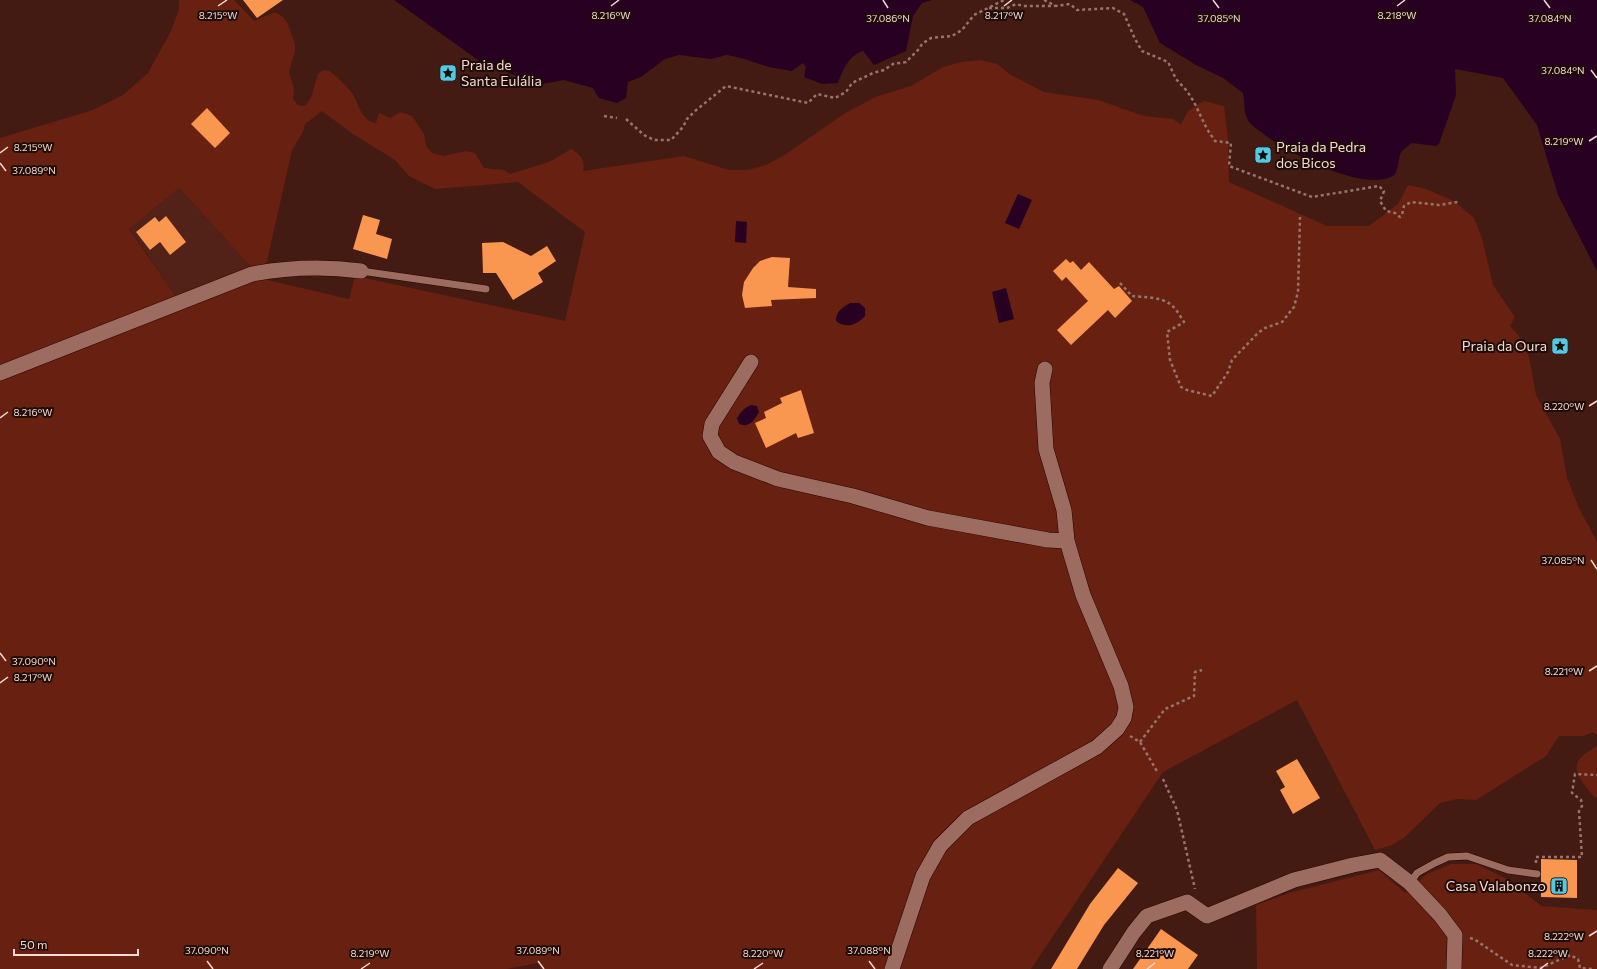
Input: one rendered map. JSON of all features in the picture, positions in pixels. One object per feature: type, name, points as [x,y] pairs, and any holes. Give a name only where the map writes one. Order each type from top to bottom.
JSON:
[{"type":"street","points":[[0,373],[252,274],[305,267],[323,267],[360,271]]},
{"type":"street","points":[[751,362],[712,424],[710,436],[719,452],[734,462],[778,479],[853,496],[928,518],[1048,540],[1067,541]]},
{"type":"street","points":[[892,969],[923,876],[940,846],[968,818],[1097,747],[1117,729],[1124,718],[1126,707],[1121,686],[1083,595],[1067,541],[1064,510],[1046,449],[1042,383],[1045,369]]},
{"type":"street","points":[[1110,969],[1134,932],[1147,916],[1187,902],[1207,916],[1294,880],[1353,865],[1380,860],[1410,883],[1455,935],[1454,969]]},
{"type":"lane","points":[[360,271],[486,289]]},
{"type":"lane","points":[[1410,883],[1417,873],[1448,857],[1467,856],[1508,870],[1537,874]]},
{"type":"path","points":[[626,119],[644,135],[654,140],[671,140],[695,111],[726,86],[808,104],[818,94],[835,98],[846,92],[852,83],[873,73],[884,70],[893,64],[906,62],[922,44],[931,38],[952,36],[962,30],[974,16],[986,8],[1004,0]]},
{"type":"path","points":[[1044,0],[1056,6]]},
{"type":"path","points":[[986,8],[1007,8],[1016,4],[1023,6],[1056,6],[1070,4],[1077,10],[1113,8],[1124,14],[1142,51],[1168,62],[1176,79],[1187,91],[1215,141],[1231,143],[1229,166],[1312,197],[1379,186],[1384,191],[1380,201],[1386,211],[1395,213],[1400,218],[1404,206],[1411,202],[1439,205],[1458,202]]},
{"type":"path","points":[[604,116],[617,118]]},
{"type":"path","points":[[1120,283],[1132,296],[1157,299],[1169,303],[1177,312],[1184,322],[1167,332],[1170,360],[1181,387],[1187,390],[1212,396],[1228,372],[1232,360],[1258,333],[1265,328],[1282,322],[1294,306],[1298,292],[1300,217]]},
{"type":"path","points":[[1140,742],[1165,709],[1194,696],[1195,672],[1202,670]]},
{"type":"path","points":[[1117,729],[1140,742],[1158,773]]},
{"type":"path","points":[[1537,874],[1536,857],[1582,858],[1579,811],[1582,806],[1581,800],[1572,793],[1575,774],[1597,775]]},
{"type":"path","points":[[1163,779],[1177,810],[1195,890],[1187,902]]},
{"type":"path","points":[[1474,939],[1512,965],[1541,968],[1570,954],[1578,959],[1580,968],[1592,969]]},
{"type":"shaded area","points":[[179,0],[234,0],[254,21],[275,12],[283,17],[288,24],[295,44],[295,51],[289,72],[294,89],[293,99],[298,105],[305,106],[311,98],[318,74],[328,70],[352,93],[364,116],[371,122],[376,123],[379,113],[390,118],[401,112],[412,116],[424,134],[426,146],[432,153],[444,156],[466,151],[475,153],[484,168],[504,170],[510,174],[549,162],[571,149],[582,158],[584,164],[583,171],[684,156],[729,170],[748,170],[766,165],[783,156],[844,114],[875,97],[911,86],[943,67],[961,62],[980,60],[997,64],[1011,75],[1044,92],[1098,100],[1144,116],[1173,119],[1181,125],[1188,111],[1204,101],[1224,106],[1228,140],[1229,182],[1327,226],[1369,226],[1398,204],[1408,185],[1426,189],[1454,201],[1474,218],[1482,238],[1493,285],[1515,317],[1510,326],[1518,335],[1529,357],[1536,395],[1560,439],[1567,478],[1579,508],[1597,542],[1597,735],[1592,732],[1584,736],[1559,736],[1546,756],[1476,800],[1457,799],[1440,803],[1405,837],[1390,846],[1375,850],[1297,700],[1163,772],[1031,969],[541,969],[538,963],[507,969],[0,969],[0,138],[93,110],[123,95],[148,73],[171,31],[179,9]],"holes":[[[322,111],[353,134],[395,160],[409,176],[435,189],[518,182],[585,232],[565,321],[355,276],[349,299],[263,279],[292,150],[303,132],[305,124]],[[179,188],[252,268],[177,298],[129,229]]]},
{"type":"shaded area","points":[[394,0],[932,0],[922,3],[913,16],[906,51],[874,65],[863,51],[858,53],[853,56],[847,64],[838,83],[822,84],[804,77],[806,67],[803,63],[792,71],[769,67],[727,55],[711,59],[679,55],[665,59],[641,77],[628,82],[626,98],[617,103],[599,98],[593,88],[564,80],[542,84],[485,65]]},
{"type":"shaded area","points":[[1130,0],[1597,0],[1597,271],[1558,195],[1537,125],[1503,78],[1455,69],[1456,95],[1439,144],[1436,146],[1412,143],[1400,154],[1397,171],[1393,176],[1380,180],[1363,179],[1344,175],[1305,159],[1272,140],[1255,127],[1249,122],[1246,115],[1243,93],[1223,78],[1196,65],[1160,43],[1143,7]]},
{"type":"shaded area","points":[[179,188],[252,268],[177,298],[129,228]]},
{"type":"shaded area","points":[[1018,194],[1032,200],[1019,229],[1005,223]]},
{"type":"shaded area","points":[[736,221],[747,222],[746,243],[735,242]]},
{"type":"shaded area","points":[[1006,288],[1014,319],[999,323],[992,292]]},
{"type":"shaded area","points":[[850,303],[859,303],[865,308],[865,316],[855,324],[851,325],[844,325],[836,321],[838,312]]},
{"type":"shaded area","points":[[751,405],[757,406],[759,412],[751,423],[746,425],[739,424],[737,418],[746,407]]},
{"type":"shaded area","points":[[1597,746],[1597,797],[1594,797],[1578,775],[1577,765],[1579,760],[1587,752]]},
{"type":"shaded area","points":[[1451,864],[1476,864],[1509,880],[1541,906],[1597,910],[1597,969],[1257,969],[1256,905],[1289,893],[1379,870],[1405,893],[1427,874]]},
{"type":"building","points":[[243,0],[283,0],[257,18]]},
{"type":"building","points":[[207,108],[230,133],[215,148],[191,124]]},
{"type":"building","points":[[363,215],[380,220],[376,234],[392,239],[387,259],[353,249]]},
{"type":"building","points":[[166,216],[186,242],[170,255],[160,242],[150,250],[136,232],[155,217],[159,222]]},
{"type":"building","points":[[503,242],[531,256],[547,246],[556,261],[538,273],[543,282],[513,300],[496,273],[483,273],[482,243]]},
{"type":"building","points":[[772,257],[790,258],[788,287],[816,289],[816,298],[771,300],[772,306],[745,308],[742,295],[744,282],[753,268],[760,261]]},
{"type":"building","points":[[1066,259],[1070,263],[1073,261],[1081,270],[1089,262],[1114,289],[1119,286],[1132,301],[1115,318],[1108,310],[1071,345],[1057,330],[1088,301],[1066,277],[1062,281],[1053,271]]},
{"type":"building","points":[[801,390],[814,433],[798,438],[796,433],[766,448],[755,423],[766,418],[764,412],[782,403],[780,398]]},
{"type":"building","points":[[1297,759],[1320,798],[1293,814],[1280,790],[1285,787],[1276,771]]},
{"type":"building","name":"Casa Valabonzo","points":[[1541,859],[1577,860],[1577,898],[1541,897]]},
{"type":"building","points":[[1118,868],[1138,883],[1104,925],[1077,969],[1051,969],[1090,904]]},
{"type":"building","points":[[1161,929],[1198,955],[1188,969],[1133,969]]},
{"type":"place","name":"Praia de Santa Eulália","points":[[448,73]]},
{"type":"place","name":"Praia da Pedra dos Bicos","points":[[1263,155]]},
{"type":"place","name":"Praia da Oura","points":[[1560,346]]},
{"type":"place","name":"Casa Valabonzo","points":[[1559,886]]}]
